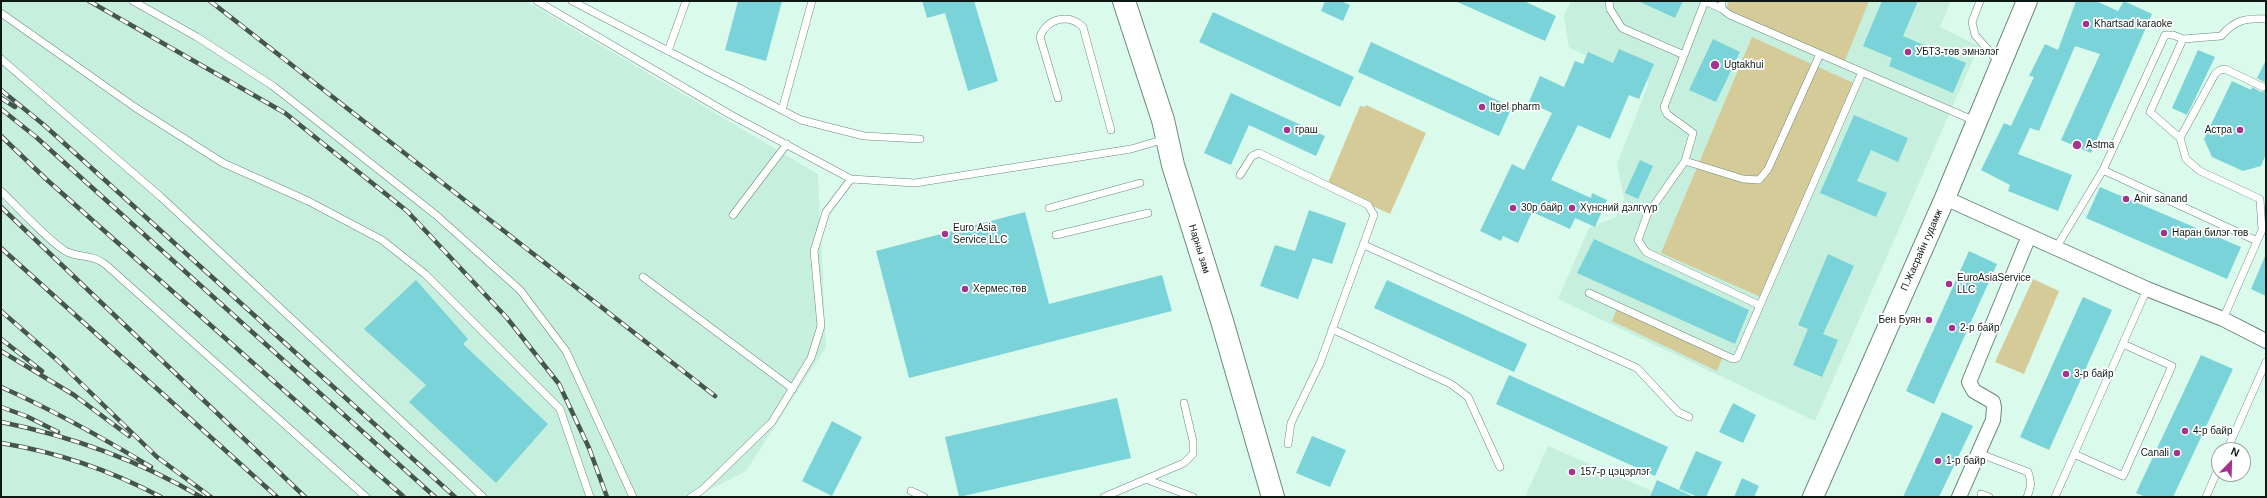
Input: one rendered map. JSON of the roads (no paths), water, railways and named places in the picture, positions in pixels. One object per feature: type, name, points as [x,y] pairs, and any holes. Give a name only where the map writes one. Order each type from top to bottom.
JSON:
[{"type":"main road","name":"Нарны зам","points":[[1124,1],[1163,120],[1173,165],[1222,321],[1273,497]]},
{"type":"street","name":"П.Жасрайн гудамж","points":[[1813,497],[1945,198],[2027,1]]},
{"type":"street","points":[[1945,198],[2147,289],[2223,319],[2266,342]]},
{"type":"street","points":[[1959,497],[1993,420],[1993,402],[1974,391],[1970,382],[2029,236]]},
{"type":"lane","points":[[133,1],[197,37],[273,86],[436,215],[520,290],[566,351],[633,497]]},
{"type":"lane","points":[[537,1],[731,115],[851,179],[915,183],[1131,149],[1167,139]]},
{"type":"lane","points":[[572,1],[801,120],[864,136],[920,139]]},
{"type":"lane","points":[[668,50],[686,1]]},
{"type":"lane","points":[[782,110],[812,1]]},
{"type":"lane","points":[[1609,1],[1610,9],[1622,28],[1684,55]]},
{"type":"lane","points":[[1759,305],[1646,252],[1638,240],[1647,215],[1684,161],[1693,134],[1667,114],[1664,107],[1705,1],[1722,5],[1730,15],[1977,122]]},
{"type":"lane","points":[[1980,1],[1972,22],[1975,35],[2000,63]]},
{"type":"lane","points":[[1,14],[136,108],[223,163],[308,201],[382,240],[425,274],[560,409],[590,497]]},
{"type":"lane","points":[[1058,98],[1040,37],[1049,24],[1064,18],[1076,20],[1083,27],[1111,130]]},
{"type":"lane","points":[[2056,248],[2103,170],[2165,35],[2173,35],[2183,39],[2221,36],[2233,23],[2252,19],[2266,19]]},
{"type":"lane","points":[[2183,39],[2150,112],[2180,138],[2186,159],[2200,171],[2260,199],[2264,230],[2257,241],[2223,319]]},
{"type":"lane","points":[[1684,161],[1743,179],[1759,180],[1768,169],[1820,54]]},
{"type":"lane","points":[[1,59],[161,197],[483,497]]},
{"type":"lane","points":[[2180,138],[2215,74],[2220,70],[2225,70],[2263,87]]},
{"type":"lane","points":[[1589,293],[1733,359],[1737,358],[1862,72]]},
{"type":"lane","points":[[733,215],[787,144]]},
{"type":"lane","points":[[1240,175],[1252,156],[1259,153],[1368,205],[1374,215],[1320,363],[1294,416],[1288,444]]},
{"type":"lane","points":[[2103,170],[2257,241]]},
{"type":"lane","points":[[691,497],[702,490],[772,422],[811,358],[821,326],[814,251],[826,212],[851,179]]},
{"type":"lane","points":[[1049,208],[1140,182]]},
{"type":"lane","points":[[1,191],[56,244],[68,252],[95,257],[105,264],[366,497]]},
{"type":"lane","points":[[1056,235],[1148,213]]},
{"type":"lane","points":[[1364,245],[1638,368],[1678,412],[1689,417]]},
{"type":"lane","points":[[643,277],[793,389]]},
{"type":"lane","points":[[2055,497],[2147,289]]},
{"type":"lane","points":[[1332,329],[1452,384],[1468,397],[1500,467]]},
{"type":"lane","points":[[2074,454],[2123,476],[2172,366],[2123,344]]},
{"type":"lane","points":[[2231,442],[2266,362]]},
{"type":"lane","points":[[1104,497],[1148,480],[1184,463],[1193,454],[1193,441],[1184,403]]},
{"type":"lane","points":[[1978,453],[2028,472],[2032,480],[2027,497]]},
{"type":"lane","points":[[1148,480],[1193,497]]},
{"type":"lane","points":[[2206,497],[2212,482]]},
{"type":"lane","points":[[911,491],[924,497]]},
{"type":"lane","points":[[1981,494],[1989,497]]},
{"type":"railway","points":[[89,1],[285,113],[407,211],[507,318],[559,384],[589,448],[607,497]]},
{"type":"railway","points":[[210,1],[715,396]]},
{"type":"railway","points":[[1,90],[44,125],[455,497]]},
{"type":"railway","points":[[1,98],[15,107]]},
{"type":"railway","points":[[1,109],[36,137],[435,497]]},
{"type":"railway","points":[[1,136],[46,179],[404,497]]},
{"type":"railway","points":[[1,207],[305,497]]},
{"type":"railway","points":[[1,248],[277,497]]},
{"type":"railway","points":[[1,311],[57,360],[157,457],[211,497]]},
{"type":"railway","points":[[1,339],[42,371]]},
{"type":"railway","points":[[1,351],[74,395],[129,436]]},
{"type":"railway","points":[[1,387],[78,425],[151,467]]},
{"type":"railway","points":[[1,407],[26,416],[58,432]]},
{"type":"railway","points":[[1,422],[79,442],[104,451],[154,472],[201,497]]},
{"type":"railway","points":[[1,443],[63,457],[123,479],[161,497]]},
{"type":"place","name":"Khartsad karaoke","points":[[2086,24]]},
{"type":"place","name":"УБТЗ-төв эмнэлэг","points":[[1908,52]]},
{"type":"place","name":"Ugtakhui","points":[[1715,65]]},
{"type":"place","name":"Itgel pharm","points":[[1482,107]]},
{"type":"place","name":"граш","points":[[1287,130]]},
{"type":"place","name":"Астра","points":[[2240,130]]},
{"type":"place","name":"Astma","points":[[2077,145]]},
{"type":"place","name":"Anir sanand","points":[[2126,199]]},
{"type":"place","name":"30р байр","points":[[1513,208]]},
{"type":"place","name":"Хүнсний дэлгүүр","points":[[1572,208]]},
{"type":"place","name":"Наран билэг төв","points":[[2164,233]]},
{"type":"place","name":"Euro Asia Service LLC","points":[[945,234]]},
{"type":"place","name":"EuroAsiaService LLC","points":[[1949,284]]},
{"type":"place","name":"Хермес төв","points":[[965,289]]},
{"type":"place","name":"Бен Буян","points":[[1929,320]]},
{"type":"place","name":"2-р байр","points":[[1952,328]]},
{"type":"place","name":"3-р байр","points":[[2066,374]]},
{"type":"place","name":"4-р байр","points":[[2185,431]]},
{"type":"place","name":"Canali","points":[[2177,453]]},
{"type":"place","name":"1-р байр","points":[[1938,461]]},
{"type":"place","name":"157-р цэцэрлэг","points":[[1572,472]]}]
